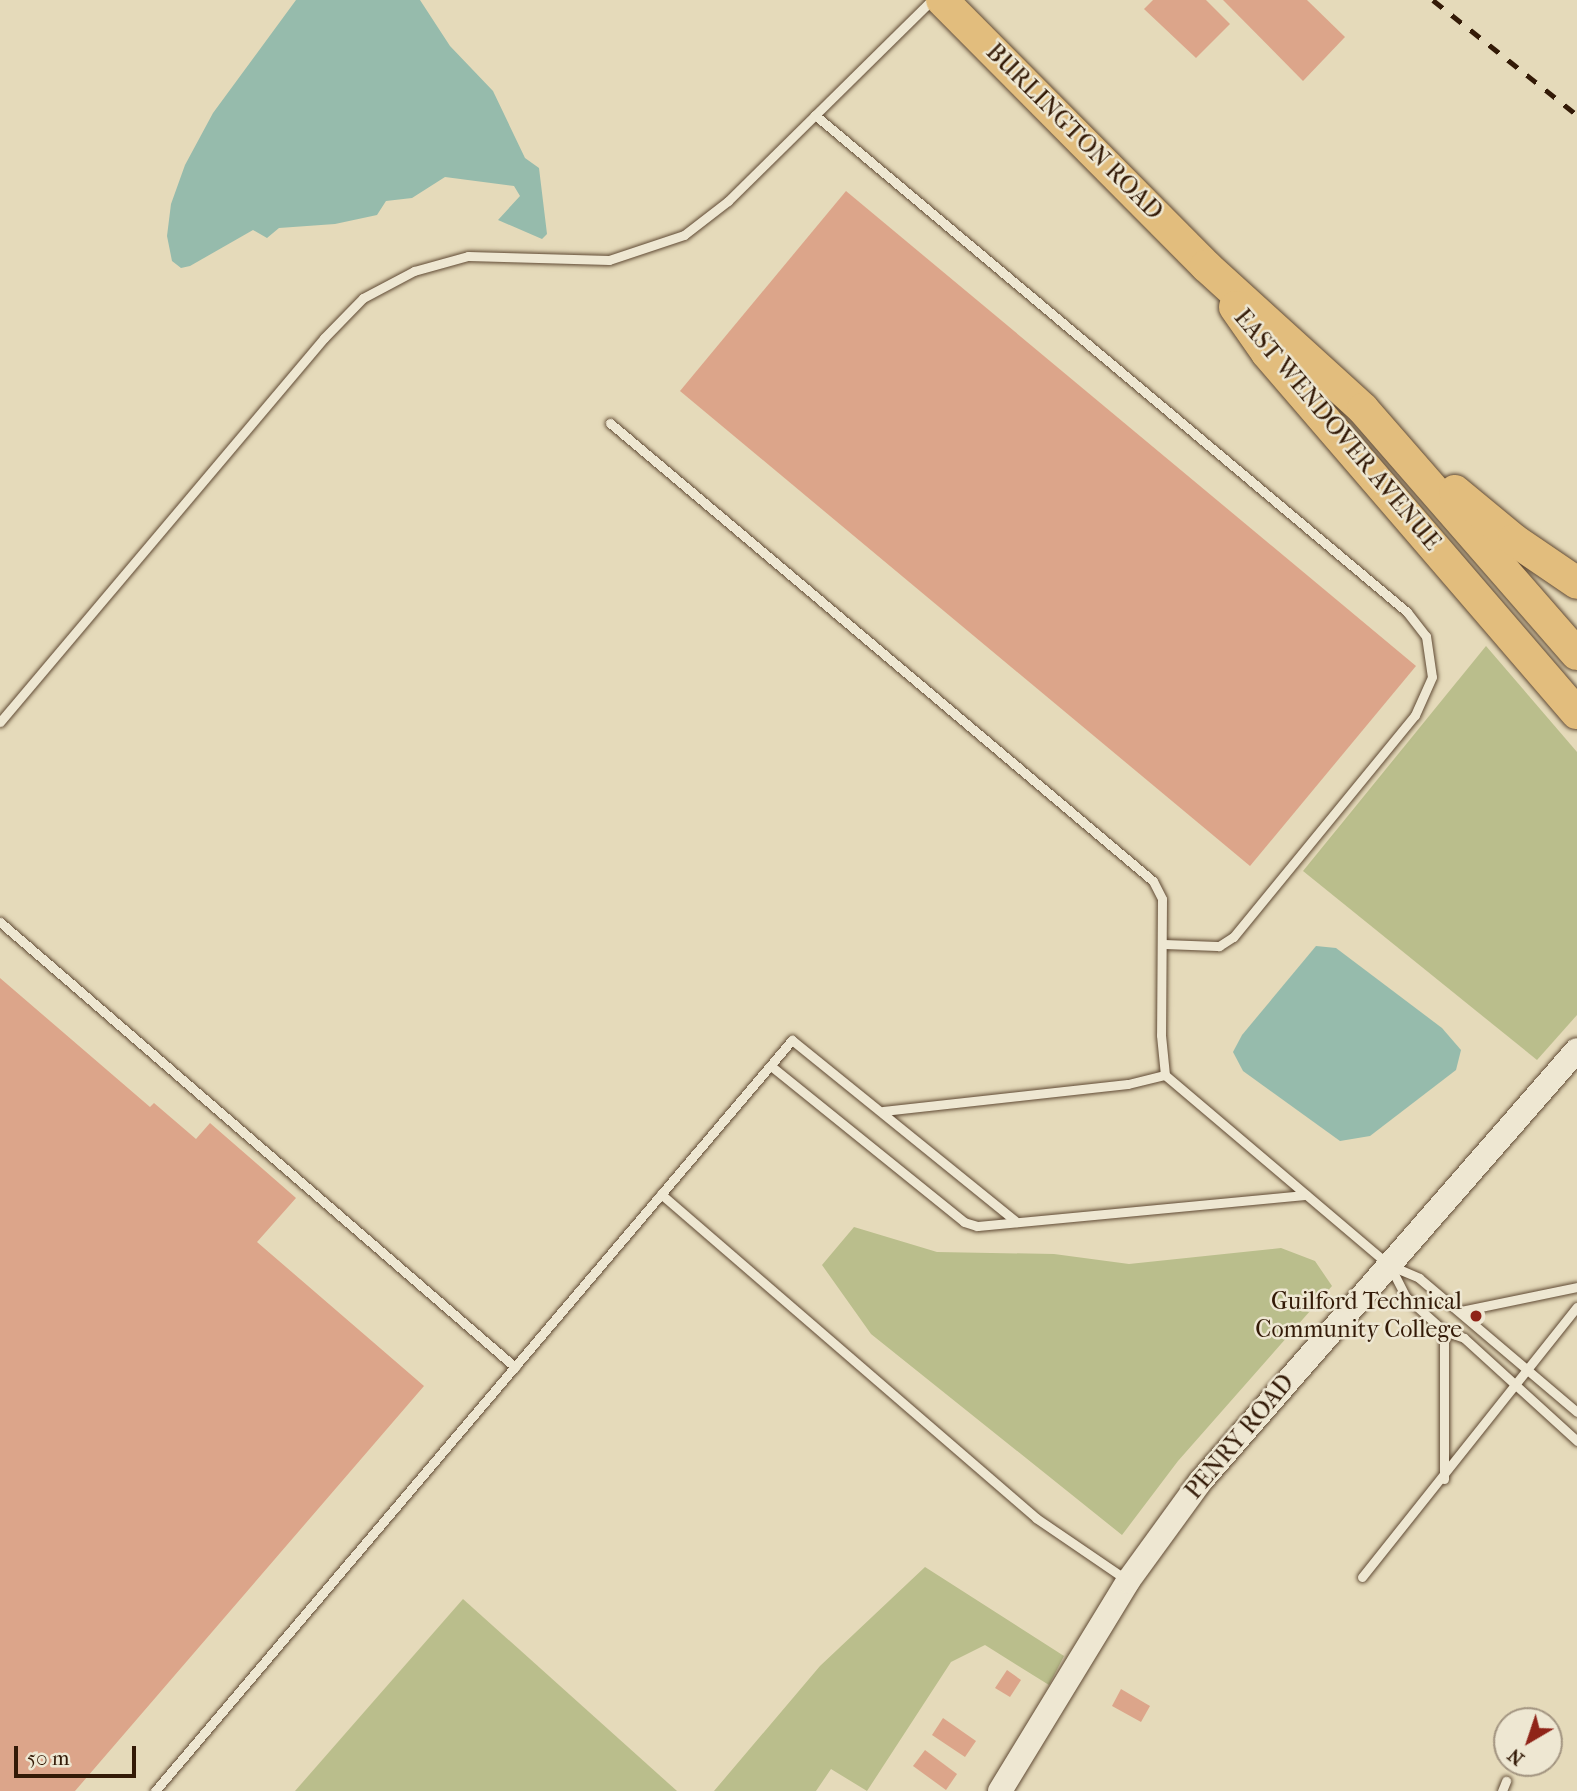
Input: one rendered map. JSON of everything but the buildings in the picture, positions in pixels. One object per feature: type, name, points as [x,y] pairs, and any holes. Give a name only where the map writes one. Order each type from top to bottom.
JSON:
[{"type":"highway","name":"BURLINGTON ROAD","points":[[942,0],[1206,266]]},
{"type":"highway","name":"EAST WENDOVER AVENUE","points":[[1206,266],[1363,409],[1577,654]]},
{"type":"highway","name":"EAST WENDOVER AVENUE","points":[[1206,266],[1267,353],[1577,713]]},
{"type":"highway","points":[[1363,409],[1481,514],[1577,583]]},
{"type":"street","name":"PENRY ROAD","points":[[1000,1791],[1128,1581],[1200,1482],[1577,1050]]},
{"type":"lane","points":[[0,722],[330,331],[363,298],[414,271],[468,256],[585,261],[665,244],[729,201],[932,0]]},
{"type":"lane","points":[[815,115],[1407,612],[1426,636],[1432,677],[1415,715],[1234,937],[1219,946],[1163,944]]},
{"type":"lane","points":[[610,423],[1135,863],[1153,881],[1162,899],[1161,1035],[1165,1075],[1390,1265],[1419,1278],[1461,1311],[1577,1412]]},
{"type":"lane","points":[[0,922],[515,1367]]},
{"type":"lane","points":[[155,1791],[792,1040],[1017,1222]]},
{"type":"lane","points":[[771,1066],[964,1222],[977,1226],[1306,1195]]},
{"type":"lane","points":[[883,1111],[1128,1084],[1165,1075]]},
{"type":"lane","points":[[661,1195],[1036,1518],[1128,1581]]},
{"type":"lane","points":[[1390,1265],[1405,1296],[1444,1331],[1464,1338],[1577,1441]]},
{"type":"lane","points":[[1461,1311],[1577,1287]]},
{"type":"lane","points":[[1362,1577],[1444,1479],[1577,1307]]},
{"type":"lane","points":[[1444,1331],[1444,1479]]},
{"type":"lane","points":[[1502,1791],[1506,1780]]},
{"type":"green space","points":[[1486,646],[1577,752],[1577,1015],[1537,1060],[1303,871]]},
{"type":"green space","points":[[854,1227],[937,1252],[1054,1254],[1129,1264],[1281,1248],[1315,1261],[1332,1286],[1178,1461],[1122,1535],[871,1334],[822,1265]]},
{"type":"green space","points":[[925,1567],[1064,1656],[1049,1685],[985,1645],[951,1662],[867,1791],[831,1769],[816,1791],[714,1791],[820,1666]]},
{"type":"green space","points":[[463,1599],[677,1791],[295,1791]]},
{"type":"shaded area","points":[[296,0],[420,0],[450,46],[493,91],[525,158],[539,168],[547,234],[542,239],[498,220],[520,196],[514,186],[445,177],[412,198],[386,201],[377,215],[335,224],[279,228],[267,238],[253,230],[190,266],[181,268],[172,261],[167,236],[171,204],[185,165],[213,113]]},
{"type":"shaded area","points":[[1316,946],[1336,948],[1442,1028],[1461,1050],[1456,1070],[1370,1136],[1340,1141],[1243,1071],[1233,1052],[1242,1035]]},
{"type":"railway","points":[[1433,0],[1577,115]]},
{"type":"place","name":"Guilford Technical Community College","points":[[1476,1316]]}]
